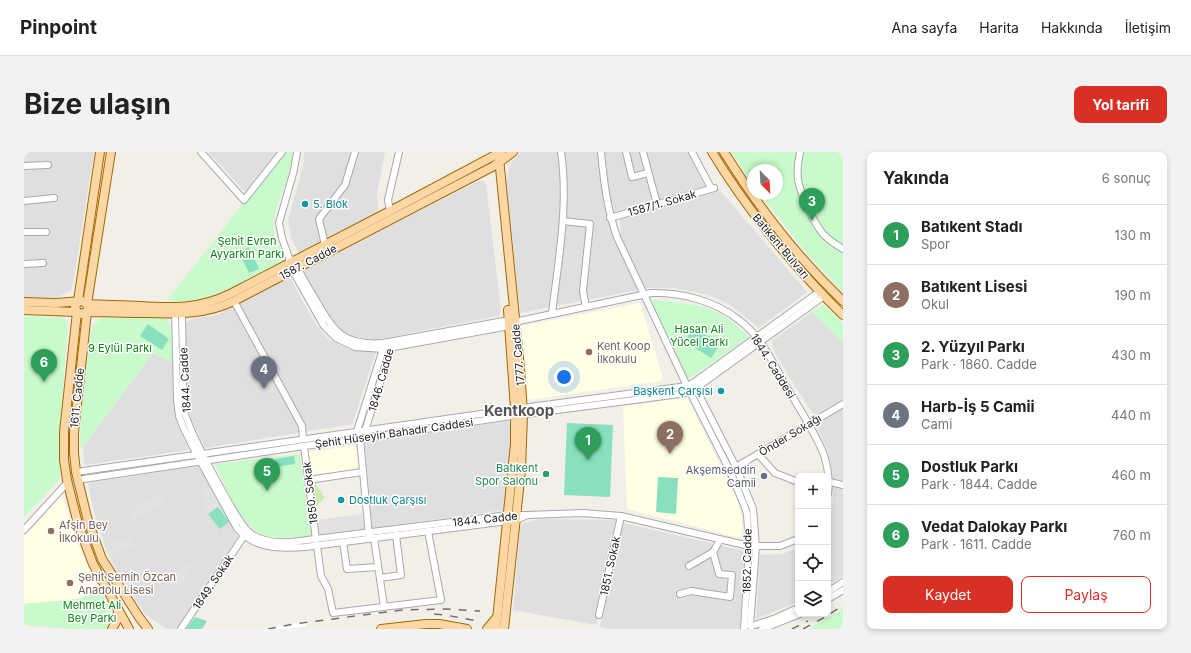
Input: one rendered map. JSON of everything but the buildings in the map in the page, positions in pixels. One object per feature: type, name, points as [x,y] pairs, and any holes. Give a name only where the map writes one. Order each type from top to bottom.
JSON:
[{"type":"main road","name":"1611. Cadde","points":[[100,152],[78,301],[75,306],[77,312],[64,432],[64,460],[78,526],[93,564],[129,629]]},
{"type":"main road","name":"1611. Cadde","points":[[111,152],[87,308],[74,437],[76,476],[88,521],[102,559],[148,629]]},
{"type":"main road","name":"1587. Cadde","points":[[179,311],[224,297],[392,215],[497,156],[513,152]]},
{"type":"main road","name":"Batıkent Bulvarı","points":[[712,152],[728,179],[780,247],[821,294],[843,315]]},
{"type":"main road","name":"Batıkent Bulvarı","points":[[724,152],[760,205],[788,241],[843,301]]},
{"type":"main road","name":"1777. Cadde","points":[[496,629],[522,458],[513,322],[497,156]]},
{"type":"main road","name":"1587. Cadde","points":[[87,308],[207,311],[234,301],[325,245],[392,215]]},
{"type":"main road","points":[[24,302],[56,303],[84,301],[87,308],[81,314],[77,312],[24,310]]},
{"type":"main road","name":"1777. Cadde","points":[[504,629],[512,518]]},
{"type":"main road","points":[[112,629],[116,624],[118,616],[116,605]]},
{"type":"main road","points":[[487,629],[497,616]]},
{"type":"main road","points":[[381,629],[417,624],[433,624],[467,629]]},
{"type":"street","points":[[201,152],[244,200],[282,152]]},
{"type":"street","points":[[297,152],[294,170],[279,223],[282,238],[292,264],[321,322],[331,334],[343,342],[355,347],[383,346],[513,322]]},
{"type":"street","points":[[325,245],[319,219],[345,185],[355,152]]},
{"type":"street","points":[[392,215],[388,200],[399,152]]},
{"type":"street","points":[[552,314],[563,221],[563,173],[561,152]]},
{"type":"street","points":[[601,152],[606,197],[610,218],[617,237],[691,387]]},
{"type":"street","points":[[626,152],[632,177],[648,173]]},
{"type":"street","points":[[643,152],[657,204]]},
{"type":"street","name":"1587/1. Sokak","points":[[610,218],[712,188],[692,152]]},
{"type":"street","points":[[800,152],[798,180],[810,210],[824,235],[843,249]]},
{"type":"street","points":[[24,166],[48,165]]},
{"type":"street","points":[[24,201],[54,198]]},
{"type":"street","points":[[563,221],[590,224],[583,292],[586,307]]},
{"type":"street","points":[[24,232],[46,232]]},
{"type":"street","points":[[24,264],[43,263]]},
{"type":"street","name":"1844. Caddesi","points":[[513,322],[644,294],[658,293],[673,294],[709,304],[724,310],[739,320],[758,340],[809,424],[823,453],[826,473]]},
{"type":"street","name":"Şehit Hüseyin Bahadır Caddesi","points":[[76,476],[204,461],[360,439],[519,412],[691,387],[821,294]]},
{"type":"street","points":[[234,301],[302,426],[303,439]]},
{"type":"street","name":"1844. Cadde","points":[[179,311],[178,411],[183,427],[239,520],[250,533],[262,539],[276,542],[343,542],[370,537],[396,536],[527,515],[582,513],[621,516]]},
{"type":"street","name":"1846. Cadde","points":[[360,439],[366,430],[391,344]]},
{"type":"street","name":"1846. Cadde","points":[[357,431],[383,346]]},
{"type":"street","name":"1852. Cadde","points":[[691,387],[736,467],[753,509],[756,547],[751,627]]},
{"type":"street","name":"1852. Cadde","points":[[691,387],[730,471],[746,512],[749,546],[744,629]]},
{"type":"street","name":"Önder Sokağı","points":[[736,467],[843,404]]},
{"type":"street","name":"Şehit Hüseyin Bahadır Caddesi","points":[[76,476],[200,454],[357,431],[519,412]]},
{"type":"street","points":[[357,431],[360,439],[362,472],[370,537],[378,567],[384,607],[440,600],[428,531]]},
{"type":"street","name":"1850. Sokak","points":[[304,446],[321,576],[326,585],[333,613],[384,607]]},
{"type":"street","points":[[758,454],[775,473],[795,481]]},
{"type":"street","name":"1844. Cadde","points":[[204,461],[237,528],[244,536],[260,545],[287,548],[512,518]]},
{"type":"street","points":[[308,480],[362,472]]},
{"type":"street","points":[[24,530],[68,482]]},
{"type":"street","points":[[831,488],[843,485]]},
{"type":"street","points":[[621,516],[720,540],[756,547],[780,546],[795,539]]},
{"type":"street","name":"1851. Sokak","points":[[600,615],[621,516]]},
{"type":"street","name":"1849. Sokak","points":[[181,629],[244,536]]},
{"type":"street","points":[[380,578],[402,575],[396,536]]},
{"type":"street","points":[[689,566],[713,552],[720,540]]},
{"type":"street","points":[[343,542],[347,569],[378,567]]},
{"type":"street","points":[[680,594],[691,591],[730,597],[732,575],[718,574],[713,552]]},
{"type":"street","points":[[831,590],[843,582]]},
{"type":"street","points":[[831,598],[843,590]]},
{"type":"street","points":[[744,629],[746,626],[751,627],[795,609]]},
{"type":"street","points":[[762,629],[795,616]]},
{"type":"shaded area","points":[[24,152],[94,152],[73,285],[71,290],[59,297],[24,298]]},
{"type":"shaded area","points":[[208,152],[278,152],[246,193]]},
{"type":"shaded area","points":[[304,152],[385,152],[377,193],[378,215],[299,254],[291,238],[288,220],[304,161]]},
{"type":"shaded area","points":[[521,152],[696,152],[713,186],[606,217],[638,290],[520,313],[506,181],[512,161]]},
{"type":"shaded area","points":[[478,181],[483,181],[486,184],[501,311],[500,314],[498,316],[375,340],[363,340],[351,336],[341,330],[332,321],[303,270]]},
{"type":"shaded area","points":[[718,188],[807,292],[759,328],[732,306],[709,295],[674,288],[643,288],[621,238],[620,218]]},
{"type":"shaded area","points":[[290,278],[317,326],[328,339],[349,349],[376,352],[352,424],[205,448],[191,418],[187,400],[186,324],[192,319],[216,315]]},
{"type":"shaded area","name":"Kent Koop İlkokulu","points":[[640,303],[663,378],[661,381],[528,400],[521,326]]},
{"type":"shaded area","points":[[812,312],[843,343],[843,399],[814,415],[774,351],[772,345],[773,340]]},
{"type":"shaded area","points":[[153,353],[173,363],[176,418],[178,427],[189,450],[84,465],[83,447]]},
{"type":"shaded area","points":[[687,397],[738,502],[742,520],[740,538],[627,509],[623,407]]},
{"type":"shaded area","points":[[843,408],[843,481],[834,479],[828,451],[815,425]]},
{"type":"shaded area","points":[[508,421],[510,424],[510,461],[505,510],[372,528],[365,442]]},
{"type":"shaded area","points":[[356,445],[359,471],[314,477],[311,474],[308,452]]},
{"type":"shaded area","points":[[198,466],[238,537],[177,629],[166,629],[145,614],[113,565],[93,509],[88,483]]},
{"type":"shaded area","points":[[210,486],[220,504],[208,514],[200,491]]},
{"type":"shaded area","points":[[834,486],[843,488],[843,576],[831,584],[831,511]]},
{"type":"shaded area","points":[[159,493],[164,501],[133,521],[128,513]]},
{"type":"shaded area","points":[[62,494],[72,528],[83,556],[100,590],[77,599],[24,604],[24,534],[35,526]]},
{"type":"shaded area","points":[[362,514],[364,529],[318,535],[316,520]]},
{"type":"shaded area","points":[[540,519],[616,520],[596,625],[513,610],[520,528],[524,523]]},
{"type":"shaded area","points":[[623,523],[744,551],[740,629],[609,629],[600,627]]},
{"type":"shaded area","points":[[131,536],[135,545],[109,556],[105,546]]},
{"type":"shaded area","points":[[795,549],[795,603],[756,619],[760,555],[782,554]]},
{"type":"shaded area","points":[[186,561],[192,566],[178,587],[171,583]]},
{"type":"green space","name":"Şehit Evren Ayyarkın Parkı","points":[[284,152],[292,152],[291,163],[289,174],[274,218],[274,229],[277,242],[288,261],[245,283],[213,296],[181,302],[167,300]]},
{"type":"green space","points":[[731,152],[843,152],[843,292],[808,255],[765,200],[783,200],[783,164],[747,164],[747,176]]},
{"type":"green space","points":[[249,247],[259,269],[249,273],[239,252]]},
{"type":"green space","name":"Hasan Ali Yücel Parkı","points":[[655,300],[684,303],[706,308],[727,318],[749,337],[687,379],[652,304]]},
{"type":"green space","points":[[822,305],[827,307],[843,323],[843,343],[812,312]]},
{"type":"green space","points":[[24,316],[62,318],[66,320],[68,324],[59,440],[60,479],[24,517]]},
{"type":"green space","name":"9 Eylül Parkı","points":[[104,317],[166,318],[171,328],[173,363],[153,353],[83,447],[80,448],[81,414],[91,328]]},
{"type":"green space","points":[[148,324],[169,339],[162,350],[140,336]]},
{"type":"green space","points":[[694,327],[720,344],[711,358],[685,341]]},
{"type":"green space","points":[[567,423],[613,425],[610,497],[564,495]]},
{"type":"green space","points":[[300,454],[311,536],[276,538],[260,533],[251,527],[236,508],[215,464]]},
{"type":"green space","points":[[294,456],[295,464],[276,467],[275,459]]},
{"type":"green space","points":[[658,477],[678,478],[676,514],[656,512]]},
{"type":"green space","points":[[311,480],[313,480],[325,498],[315,507]]},
{"type":"green space","points":[[218,507],[229,522],[220,529],[208,514]]},
{"type":"green space","name":"Mehmet Ali Bey Parkı","points":[[100,590],[109,605],[112,615],[110,625],[106,629],[71,629],[24,625],[24,604],[77,599]]},
{"type":"green space","points":[[843,608],[843,629],[808,629],[831,617]]},
{"type":"green space","points":[[195,617],[207,621],[202,629],[186,629]]},
{"type":"pier","points":[[306,621],[307,626],[290,629],[264,629]]},
{"type":"railway","points":[[803,629],[827,616],[843,605]]},
{"type":"railway","points":[[268,629],[294,624],[402,610],[444,609],[480,611]]},
{"type":"railway","points":[[434,614],[478,621]]},
{"type":"railway","points":[[792,629],[808,621]]},
{"type":"place","name":"5. Blok","points":[[305,204]]},
{"type":"place","name":"2. Yüzyıl Parkı","points":[[812,221]]},
{"type":"place","name":"Kent Koop İlkokulu","points":[[589,352]]},
{"type":"place","name":"Vedat Dalokay Parkı","points":[[44,382]]},
{"type":"place","name":"Harb-İş 5 Camii","points":[[264,389]]},
{"type":"place","name":"Başkent Çarşısı","points":[[721,391]]},
{"type":"place","name":"Batıkent Lisesi","points":[[670,454]]},
{"type":"place","name":"Batıkent Stadı","points":[[588,460]]},
{"type":"place","name":"Batıkent Spor Salonu","points":[[546,474]]},
{"type":"place","name":"Akşemseddin Camii","points":[[764,476]]},
{"type":"place","name":"Dostluk Parkı","points":[[267,491]]},
{"type":"place","name":"Dostluk Çarşısı","points":[[341,500]]},
{"type":"place","name":"Afşin Bey İlkokulu","points":[[51,531]]},
{"type":"place","name":"Şehit Semih Özcan Anadolu Lisesi","points":[[70,583]]},
{"type":"district","name":"Kentkoop","points":[[519,411]]}]
